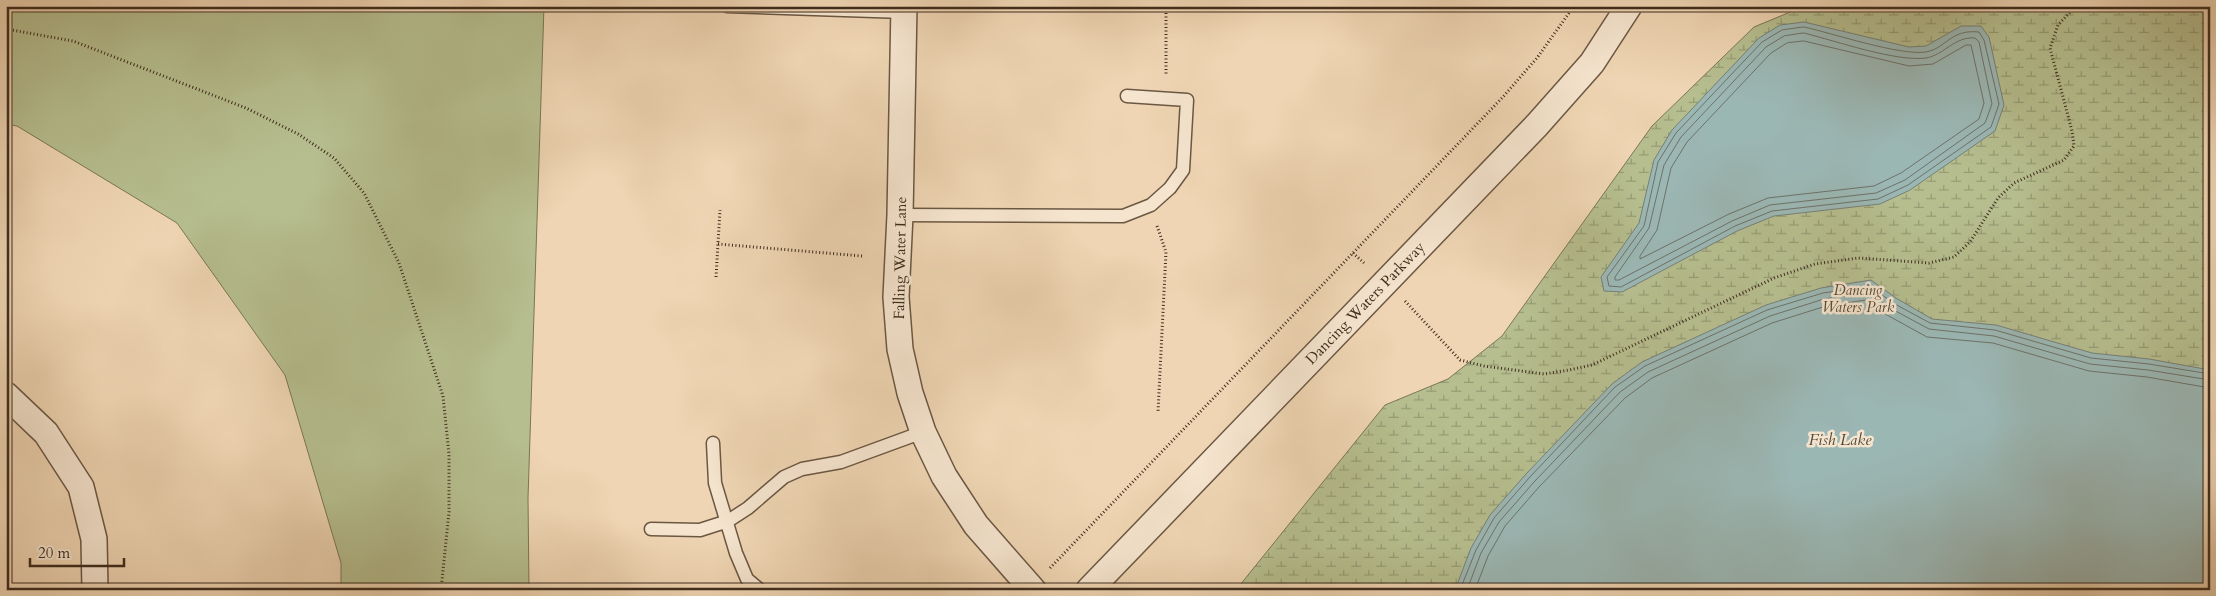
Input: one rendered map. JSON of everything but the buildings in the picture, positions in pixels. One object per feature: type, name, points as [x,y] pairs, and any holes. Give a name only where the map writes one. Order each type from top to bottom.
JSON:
[{"type":"street","name":"Dancing Waters Parkway","points":[[1089,590],[1537,125],[1592,63],[1629,6]]},
{"type":"street","name":"Falling Water Lane","points":[[904,9],[900,215],[896,297],[900,349],[910,394],[923,432],[944,476],[976,525],[1032,588]]},
{"type":"street","points":[[6,395],[46,433],[81,487],[94,539],[95,590]]},
{"type":"lane","points":[[728,6],[904,9]]},
{"type":"lane","points":[[900,215],[1124,216],[1150,205],[1170,188],[1183,170],[1187,100],[1126,96]]},
{"type":"lane","points":[[651,529],[700,530],[728,521],[748,508],[784,477],[802,470],[841,462],[923,432]]},
{"type":"lane","points":[[713,443],[715,483],[728,521],[736,553],[747,579],[760,590]]},
{"type":"path","points":[[1166,6],[1166,99]]},
{"type":"path","points":[[1032,588],[1502,98],[1537,58],[1574,6]]},
{"type":"path","points":[[1353,253],[1385,281],[1460,360],[1484,366],[1544,374],[1592,365],[1774,278],[1815,264],[1858,258],[1929,263],[1954,257],[1970,242],[1998,198],[2014,183],[2064,160],[2074,146],[2072,131],[2050,48],[2058,25],[2073,9],[2081,6]]},
{"type":"path","points":[[6,29],[73,41],[246,108],[298,134],[334,158],[364,193],[399,262],[443,396],[449,454],[448,512],[441,590]]},
{"type":"path","points":[[1150,205],[1166,252],[1158,412]]},
{"type":"path","points":[[716,277],[720,210]]},
{"type":"path","points":[[718,244],[862,256]]},
{"type":"green space","points":[[6,6],[544,6],[528,498],[529,590],[341,590],[341,563],[285,375],[177,223],[17,126],[6,124]]},
{"type":"green space","name":"Dancing Waters Park","points":[[1860,6],[2210,6],[2210,590],[1236,590],[1385,405],[1448,379],[1502,336],[1652,126],[1754,27],[1800,8]]},
{"type":"water","points":[[1804,22],[1909,47],[1926,46],[1961,26],[1981,26],[1989,37],[2004,105],[1995,131],[1910,190],[1880,204],[1774,216],[1737,231],[1622,292],[1604,291],[1601,277],[1639,223],[1654,160],[1672,130],[1759,38],[1780,25]]},
{"type":"water","name":"Fish Lake","points":[[1871,280],[1896,298],[1932,319],[1996,325],[2092,353],[2149,359],[2210,370],[2210,590],[1455,590],[1471,548],[1490,515],[1526,474],[1612,384],[1642,362],[1766,305],[1821,288]]}]
